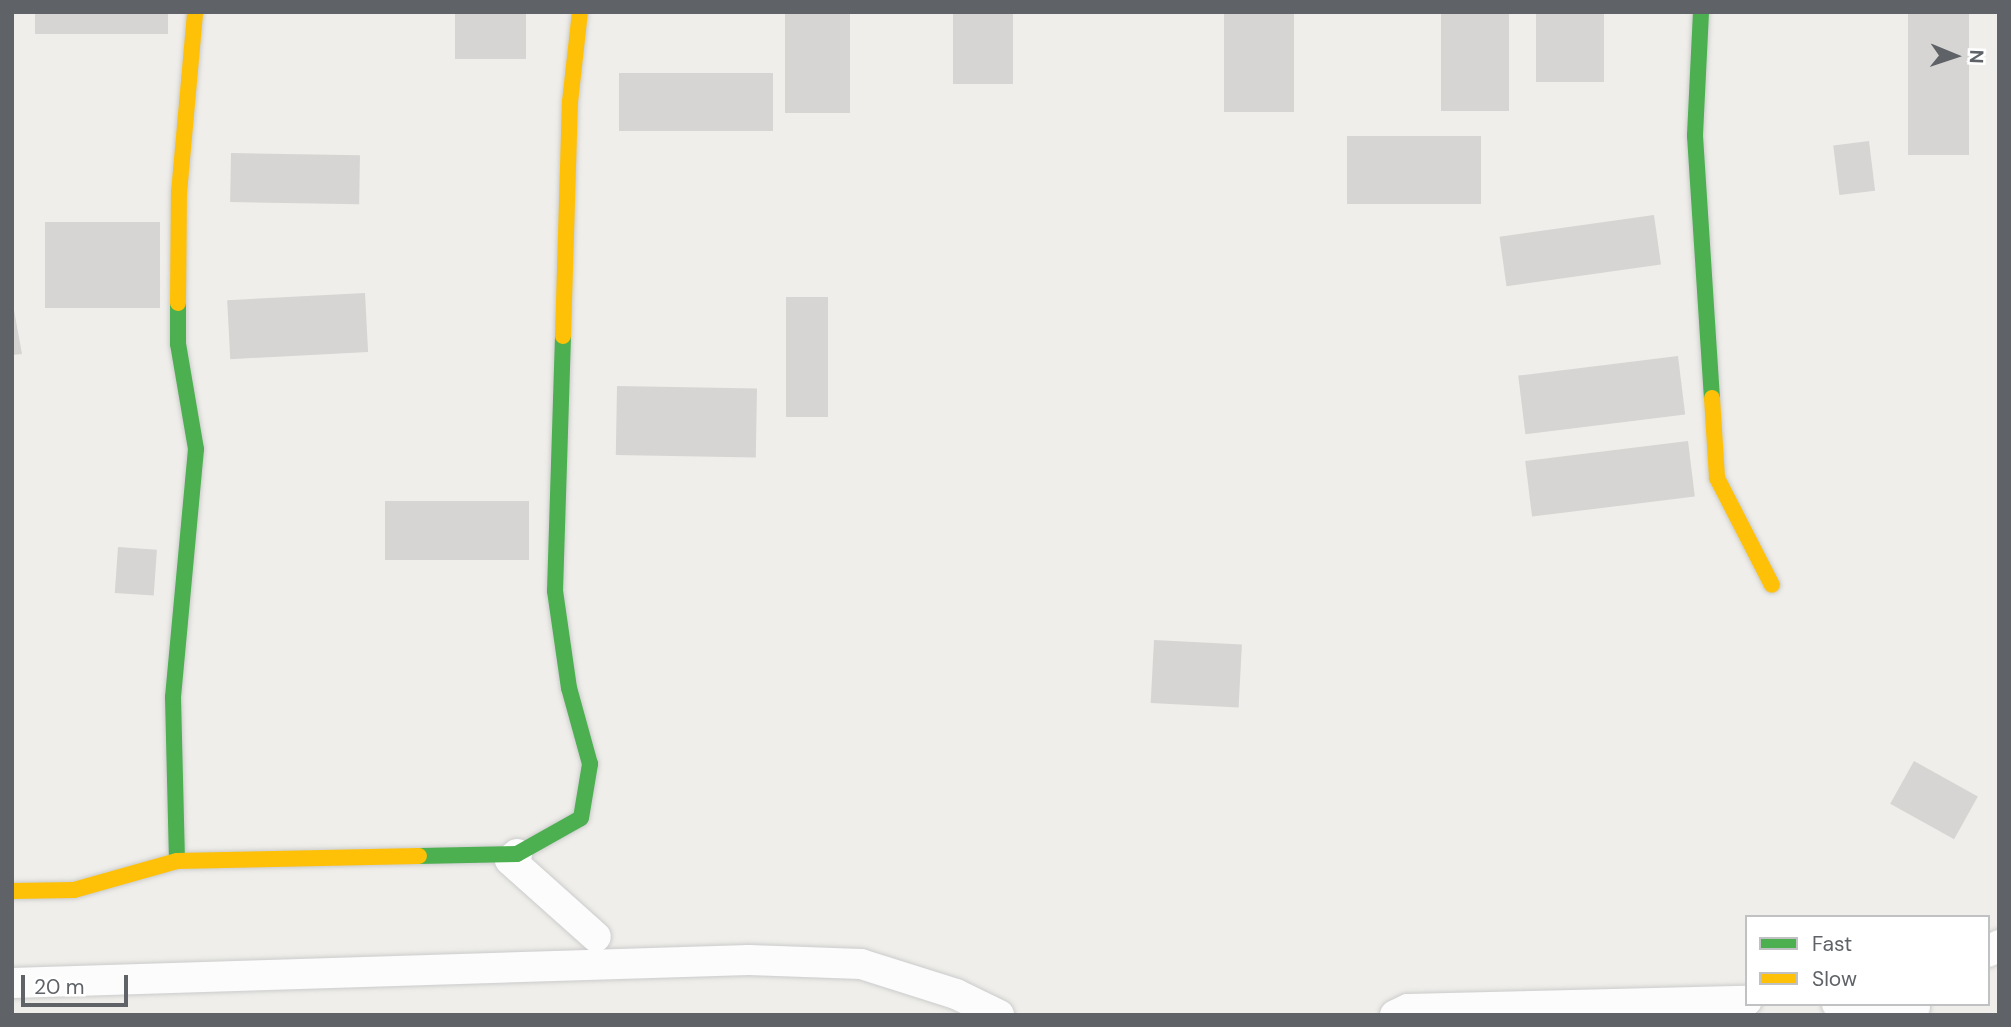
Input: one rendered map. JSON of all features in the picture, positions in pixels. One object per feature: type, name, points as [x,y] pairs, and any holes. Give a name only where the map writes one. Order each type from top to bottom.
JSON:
[{"type":"street","points":[[177,861],[173,697],[196,449],[178,344],[179,193],[195,12]]},
{"type":"street","points":[[580,12],[570,102],[555,591],[569,688],[590,764],[581,818],[517,853],[510,860],[596,937]]},
{"type":"street","points":[[1701,12],[1695,136],[1717,478],[1772,585]]},
{"type":"street","points":[[12,891],[74,890],[177,861],[517,853]]},
{"type":"street","points":[[12,983],[749,960],[861,964],[956,994],[999,1015]]},
{"type":"street","points":[[1395,1015],[1408,1009],[1745,1001]]},
{"type":"street","points":[[1868,1006],[1914,1009]]},
{"type":"building","points":[[35,12],[168,12],[168,34],[35,34]]},
{"type":"building","points":[[455,12],[526,12],[526,59],[455,59]]},
{"type":"building","points":[[785,12],[850,12],[850,113],[785,113]]},
{"type":"building","points":[[953,12],[1013,12],[1013,84],[953,84]]},
{"type":"building","points":[[1224,12],[1294,12],[1294,112],[1224,112]]},
{"type":"building","points":[[1441,12],[1509,12],[1509,111],[1441,111]]},
{"type":"building","points":[[1536,12],[1604,12],[1604,82],[1536,82]]},
{"type":"building","points":[[1908,12],[1969,12],[1969,155],[1908,155]]},
{"type":"building","points":[[619,73],[773,73],[773,131],[619,131]]},
{"type":"building","points":[[1347,136],[1481,136],[1481,204],[1347,204]]},
{"type":"building","points":[[1869,141],[1875,191],[1839,195],[1833,145]]},
{"type":"building","points":[[231,153],[360,155],[359,204],[230,202]]},
{"type":"building","points":[[1654,215],[1661,265],[1506,286],[1500,237]]},
{"type":"building","points":[[45,222],[160,222],[160,308],[45,308]]},
{"type":"building","points":[[365,293],[368,352],[230,359],[227,300]]},
{"type":"building","points":[[786,297],[828,297],[828,417],[786,417]]},
{"type":"building","points":[[12,299],[22,354],[12,355]]},
{"type":"building","points":[[1678,356],[1685,415],[1525,434],[1518,376]]},
{"type":"building","points":[[617,386],[757,388],[756,457],[616,455]]},
{"type":"building","points":[[1688,441],[1695,497],[1532,517],[1525,461]]},
{"type":"building","points":[[385,501],[529,501],[529,560],[385,560]]},
{"type":"building","points":[[118,547],[157,550],[154,596],[115,593]]},
{"type":"building","points":[[1154,640],[1242,645],[1239,708],[1151,703]]},
{"type":"building","points":[[1914,761],[1978,796],[1954,839],[1890,804]]},
{"type":"traffic: fast","points":[[1701,12],[1695,136],[1712,398]]},
{"type":"traffic: fast","points":[[177,861],[173,697],[196,449],[178,344],[178,303]]},
{"type":"traffic: fast","points":[[419,856],[517,854],[581,818],[590,764],[569,688],[555,591],[563,336]]},
{"type":"traffic: slow","points":[[178,303],[179,193],[195,12]]},
{"type":"traffic: slow","points":[[563,336],[570,102],[580,12]]},
{"type":"traffic: slow","points":[[1712,398],[1717,478],[1772,585]]},
{"type":"traffic: slow","points":[[12,891],[74,890],[177,861],[419,856]]}]
